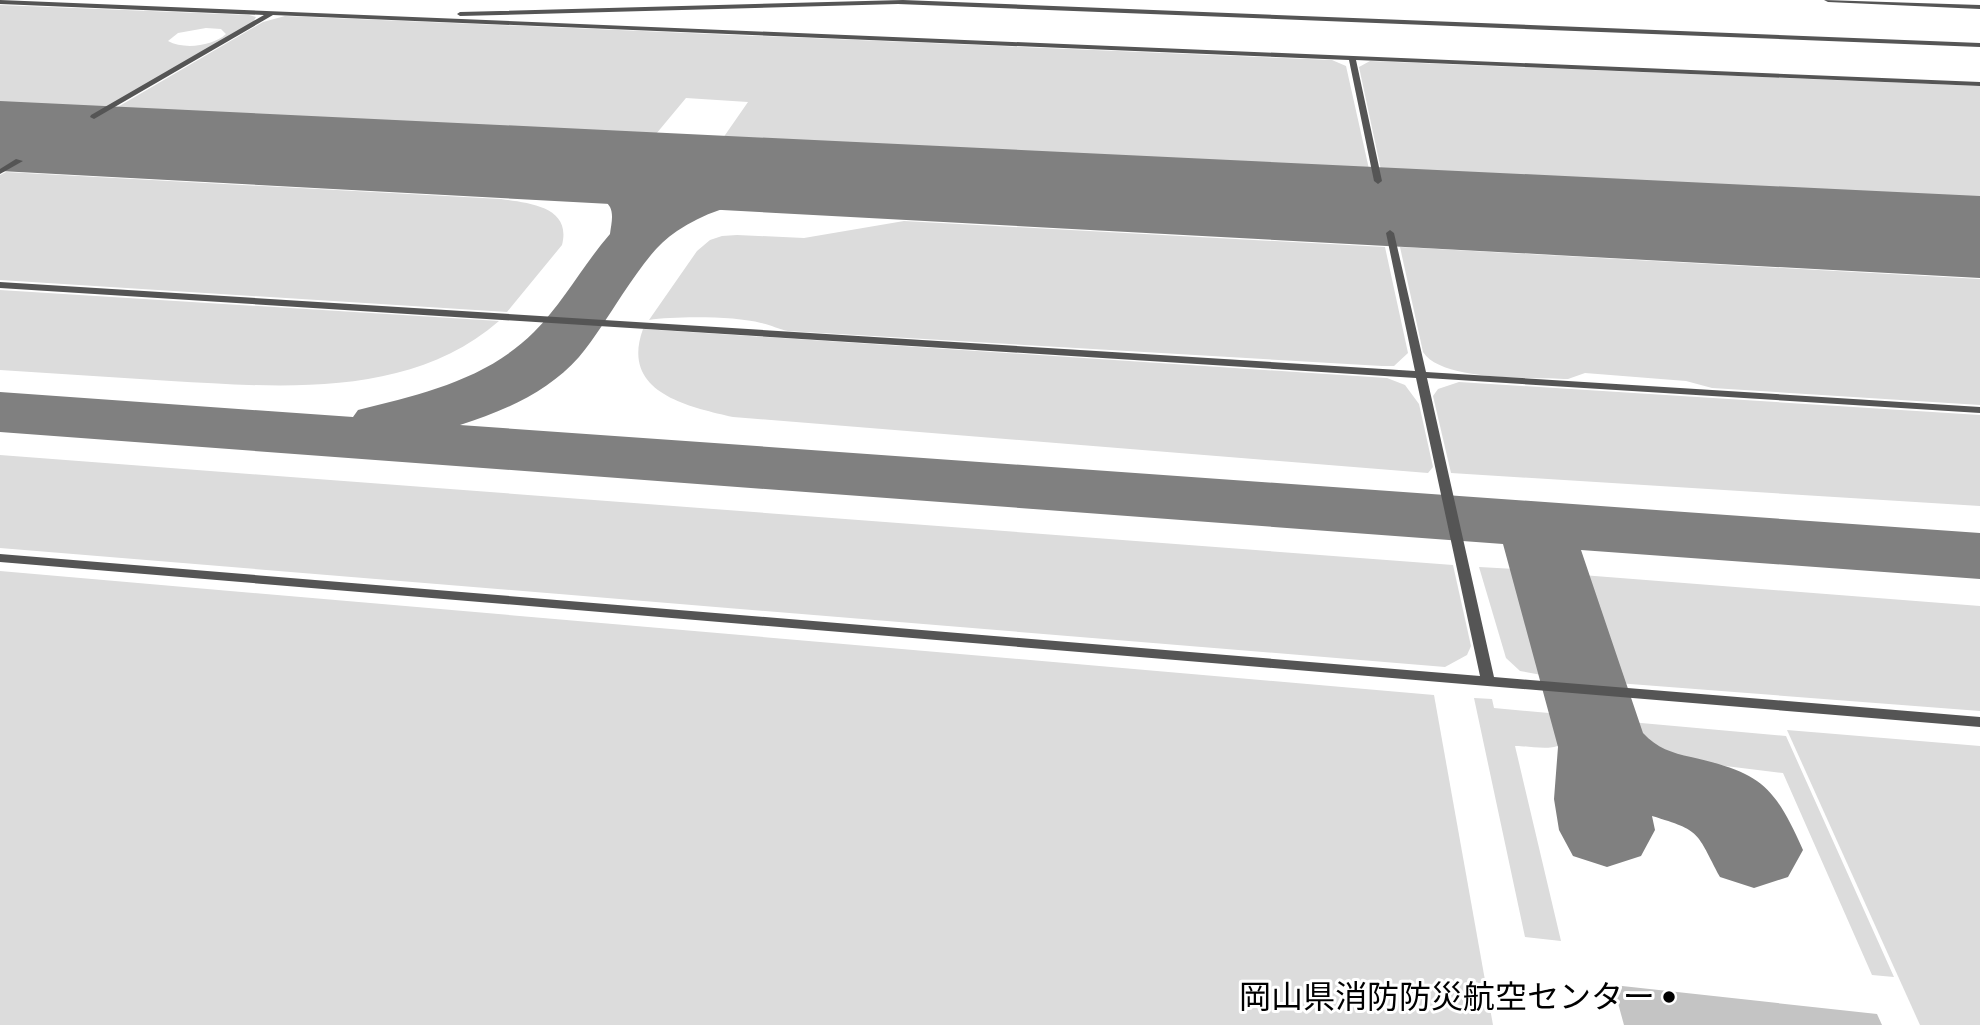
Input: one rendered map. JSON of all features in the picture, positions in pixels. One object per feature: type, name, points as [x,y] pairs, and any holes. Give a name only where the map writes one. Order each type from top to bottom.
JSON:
[{"type":"street","points":[[1828,0],[1980,7]]},
{"type":"lane","points":[[705,0],[753,6]]},
{"type":"lane","points":[[387,19],[409,15],[952,0]]},
{"type":"lane","points":[[0,2],[1980,84]]},
{"type":"lane","points":[[895,2],[1980,45]]},
{"type":"lane","points":[[94,117],[272,13]]},
{"type":"lane","points":[[1352,58],[1378,181]]},
{"type":"lane","points":[[0,172],[19,161]]},
{"type":"lane","points":[[1390,233],[1488,681]]},
{"type":"lane","points":[[0,285],[1980,410]]},
{"type":"lane","points":[[0,558],[1980,722]]},
{"type":"shaded area","points":[[0,5],[256,17],[253,22],[106,108],[0,102]],"holes":[[[206,28],[221,29],[226,34],[206,44],[190,46],[168,41],[178,33]]]},
{"type":"shaded area","points":[[285,16],[1332,60],[1346,66],[1369,169],[723,138],[748,102],[686,98],[656,134],[116,108],[263,22]]},
{"type":"shaded area","points":[[1370,61],[1980,86],[1980,200],[1381,170],[1359,67]]},
{"type":"shaded area","points":[[6,172],[501,199],[535,205],[554,214],[563,232],[562,245],[507,312],[0,280],[0,175]]},
{"type":"shaded area","points":[[904,221],[1385,247],[1408,353],[1394,366],[1382,366],[788,331],[750,321],[721,318],[649,320],[697,251],[710,240],[737,235],[804,238]]},
{"type":"shaded area","points":[[1400,247],[1980,279],[1980,405],[1712,388],[1686,381],[1585,373],[1568,379],[1490,376],[1449,369],[1433,362],[1423,352]]},
{"type":"shaded area","points":[[0,290],[499,321],[464,346],[425,364],[385,376],[299,385],[171,381],[0,370]]},
{"type":"shaded area","points":[[643,329],[1387,378],[1405,385],[1419,404],[1433,467],[1428,473],[733,417],[678,401],[649,382],[641,368],[638,350]]},
{"type":"shaded area","points":[[1459,382],[1980,415],[1980,506],[1451,473],[1433,396],[1438,389]]},
{"type":"shaded area","points":[[0,455],[1453,565],[1471,646],[1467,655],[1445,667],[0,548]]},
{"type":"shaded area","points":[[1479,567],[1515,569],[1547,676],[1520,671],[1506,658]]},
{"type":"shaded area","points":[[0,571],[1434,695],[1493,1025],[0,1025]]},
{"type":"shaded area","points":[[1582,575],[1980,606],[1980,711],[1617,683]]},
{"type":"shaded area","points":[[1474,698],[1492,699],[1494,708],[1560,714],[1565,728],[1564,742],[1544,748],[1515,746],[1561,941],[1525,937]]},
{"type":"shaded area","points":[[1630,722],[1786,736],[1894,977],[1872,975],[1783,773],[1652,757],[1637,742]]},
{"type":"shaded area","points":[[1787,730],[1980,746],[1980,1025],[1920,1025]]},
{"type":"building","name":"岡山県消防防災航空センター","points":[[1613,985],[1877,1014],[1882,1025],[1624,1025]]},
{"type":"taxiway","points":[[528,163],[585,172],[621,187],[633,199],[639,215],[637,235]]},
{"type":"taxiway","points":[[382,424],[475,398],[497,388],[538,362],[564,335],[621,256],[639,236],[659,219],[682,206],[707,196],[759,185],[866,180]]},
{"type":"taxiway","points":[[1937,235],[1980,240]]},
{"type":"taxiway","points":[[0,412],[1980,556]]},
{"type":"taxiway","points":[[1535,524],[1603,747]]},
{"type":"taxiway","points":[[1603,747],[1619,765],[1636,776],[1713,799],[1729,808],[1743,824],[1754,850]]},
{"type":"taxiway","points":[[1603,747],[1601,799],[1607,830]]},
{"type":"runway","points":[[0,136],[1980,237]]},
{"type":"place","name":"岡山県消防防災航空センター","points":[[1669,997]]}]
